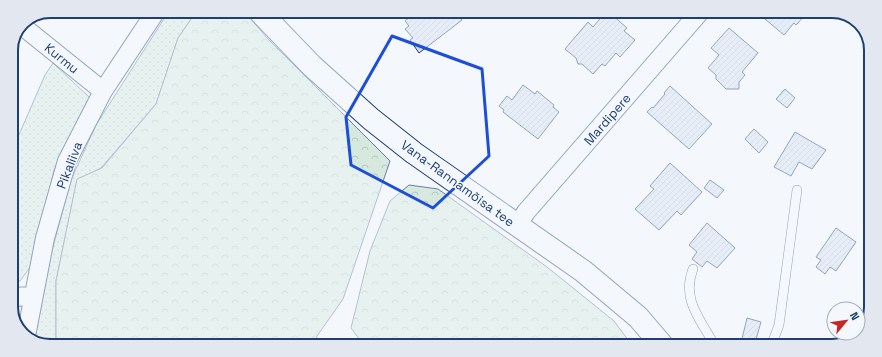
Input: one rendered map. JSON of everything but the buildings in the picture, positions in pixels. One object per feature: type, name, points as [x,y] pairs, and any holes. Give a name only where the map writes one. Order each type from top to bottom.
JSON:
[{"type":"street","name":"Pikaliiva","points":[[27,330],[44,238],[67,161],[102,91],[151,18]]},
{"type":"street","name":"Vana-Rannamõisa tee","points":[[266,18],[312,66],[371,119],[414,153],[589,276],[638,317],[657,339]]},
{"type":"street","name":"Mardipere","points":[[517,226],[526,212],[695,18]]},
{"type":"street","name":"Kurmu","points":[[26,29],[102,91]]},
{"type":"street","points":[[18,296],[33,296]]},
{"type":"lane","points":[[774,339],[779,325],[797,190]]},
{"type":"lane","points":[[693,269],[689,283],[689,296],[701,324],[711,339]]},
{"type":"highlighted area","points":[[392,36],[482,69],[489,156],[433,208],[351,165],[346,117]]},
{"type":"green space","points":[[165,18],[192,18],[178,38],[156,104],[101,168],[77,180],[56,281],[56,339],[46,339],[35,335],[50,258],[71,180],[96,125]]},
{"type":"green space","points":[[192,18],[250,18],[267,38],[390,161],[343,299],[317,336],[317,339],[56,339],[56,281],[77,179],[102,168],[156,104],[178,38]]},
{"type":"green space","points":[[53,63],[90,98],[54,170],[31,266],[20,281],[18,281],[18,137],[45,75]]},
{"type":"green space","points":[[409,185],[438,189],[547,267],[614,321],[628,339],[359,339],[351,328],[370,251],[390,201]]}]
